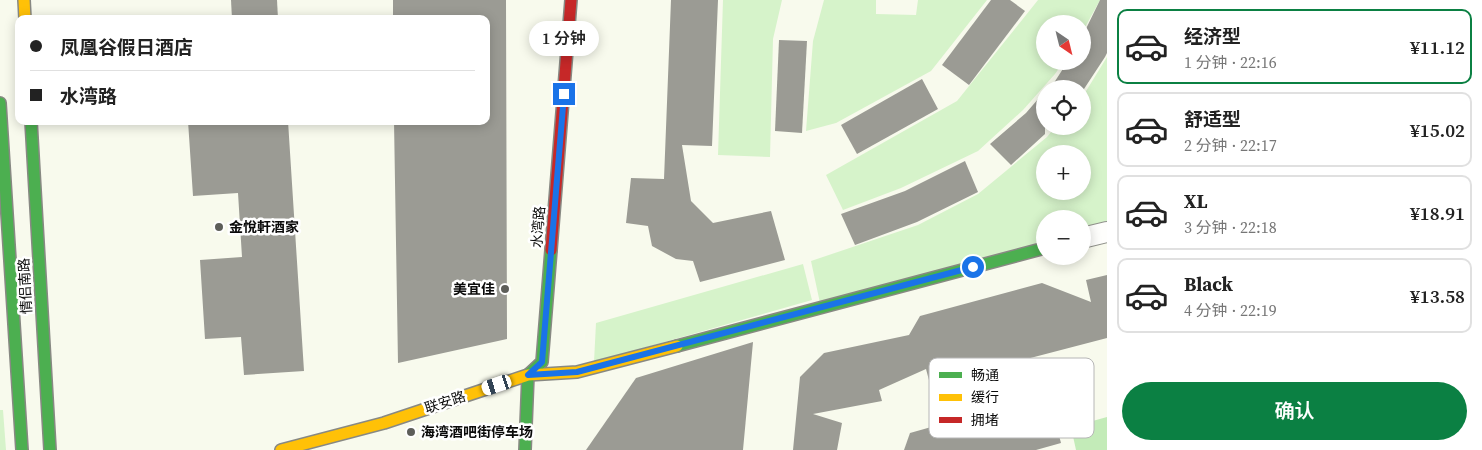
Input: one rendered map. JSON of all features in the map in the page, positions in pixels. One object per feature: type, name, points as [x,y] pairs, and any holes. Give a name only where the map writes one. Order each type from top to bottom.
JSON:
[{"type":"main road","points":[[24,0],[25,15]]},
{"type":"main road","name":"水湾路","points":[[528,375],[542,362],[571,0]]},
{"type":"main road","name":"情侣南路","points":[[0,103],[22,450]]},
{"type":"main road","name":"情侣南路","points":[[31,125],[50,450]]},
{"type":"main road","name":"联安路","points":[[281,450],[384,422],[528,375],[577,372],[1036,250]]},
{"type":"main road","points":[[525,450],[528,375]]},
{"type":"street","points":[[1091,236],[1107,232]]},
{"type":"green space","points":[[723,0],[782,0],[773,39],[770,157],[718,155]]},
{"type":"green space","points":[[824,0],[876,0],[876,14],[916,15],[918,0],[987,0],[931,71],[836,123],[806,131],[813,41]]},
{"type":"green space","points":[[1038,0],[1100,0],[1091,16],[1036,15],[1036,70],[1058,70],[1050,80],[1036,80],[1036,95],[1023,110],[978,151],[901,188],[843,210],[826,175],[957,101]]},
{"type":"green space","points":[[1107,57],[1107,228],[1091,233],[1091,210],[1036,210],[1036,247],[820,303],[811,261],[918,225],[978,194],[1036,146],[1036,200],[1091,200],[1091,145],[1037,145],[1049,135],[1091,135],[1091,83]]},
{"type":"green space","points":[[803,264],[812,300],[594,362],[596,323]]},
{"type":"green space","points":[[0,410],[3,410],[6,450],[0,450]]},
{"type":"green space","points":[[1107,417],[1107,450],[1076,450],[1073,438],[1094,438],[1094,421]]},
{"type":"building","points":[[231,0],[277,0],[278,15],[232,15]]},
{"type":"building","points":[[393,0],[506,0],[507,339],[398,363],[394,125],[490,125],[490,15],[393,15]]},
{"type":"building","points":[[671,0],[718,0],[712,146],[682,145],[691,201],[713,223],[771,211],[785,260],[700,282],[693,261],[676,259],[652,246],[648,226],[626,223],[631,178],[664,179]]},
{"type":"building","points":[[991,0],[1010,0],[1025,11],[969,85],[942,65]]},
{"type":"building","points":[[1100,0],[1107,0],[1107,53],[1105,57],[1090,80],[1056,80],[1062,70],[1091,70],[1091,18]]},
{"type":"building","points":[[779,40],[807,41],[802,133],[775,131]]},
{"type":"building","points":[[922,79],[938,109],[857,154],[841,125]]},
{"type":"building","points":[[1036,101],[1036,135],[1044,135],[1011,165],[990,144],[1026,113]]},
{"type":"building","points":[[188,125],[288,125],[304,371],[244,375],[241,337],[205,339],[200,260],[242,257],[238,193],[193,196]]},
{"type":"building","points":[[965,161],[978,192],[917,222],[855,245],[841,214],[905,191]]},
{"type":"building","points":[[1107,275],[1107,338],[1030,358],[929,358],[929,380],[926,369],[879,390],[882,401],[813,414],[842,423],[837,450],[793,450],[800,377],[824,353],[909,335],[920,316],[1042,283],[1091,302],[1086,280]]},
{"type":"building","points":[[753,342],[743,450],[586,450],[636,378]]},
{"type":"building","points":[[929,428],[929,438],[1060,438],[1061,443],[1036,450],[904,450],[910,433]]},
{"type":"traffic: fast","points":[[0,103],[22,450]]},
{"type":"traffic: fast","points":[[31,125],[50,450]]},
{"type":"traffic: fast","points":[[525,450],[528,375],[542,362],[551,250]]},
{"type":"traffic: fast","points":[[677,346],[1036,250]]},
{"type":"traffic: slow","points":[[24,0],[25,15]]},
{"type":"traffic: slow","points":[[281,450],[384,423],[528,375],[577,372],[677,346]]},
{"type":"traffic: jam","points":[[551,250],[571,0]]},
{"type":"place","name":"金悅軒酒家","points":[[219,227]]},
{"type":"place","name":"美宜佳","points":[[505,289]]},
{"type":"place","name":"海湾酒吧街停车场","points":[[411,432]]},
{"type":"route","points":[[564,94],[542,362],[528,375],[577,372],[973,267]]}]
